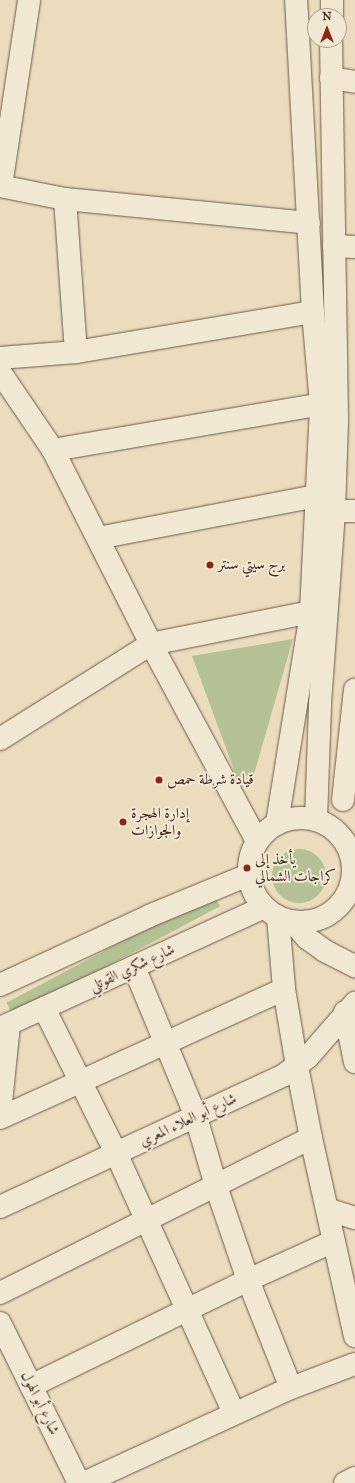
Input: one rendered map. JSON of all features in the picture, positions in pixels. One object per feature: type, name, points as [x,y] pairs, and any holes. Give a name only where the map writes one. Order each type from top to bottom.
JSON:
[{"type":"street","points":[[29,0],[1,186],[65,199],[310,223]]},
{"type":"street","points":[[277,823],[311,612],[321,404],[313,312],[310,223],[296,0]]},
{"type":"street","points":[[316,820],[320,703],[334,511],[337,420],[331,48]]},
{"type":"street","points":[[331,78],[355,82]]},
{"type":"street","points":[[65,199],[76,352]]},
{"type":"street","points":[[334,246],[355,247]]},
{"type":"street","points":[[0,358],[76,352],[313,312]]},
{"type":"street","points":[[0,372],[53,450],[151,644],[257,841]]},
{"type":"street","points":[[53,450],[321,404]]},
{"type":"street","points":[[98,538],[317,496]]},
{"type":"street","points":[[334,511],[355,511]]},
{"type":"street","points":[[0,739],[151,644],[311,612]]},
{"type":"street","points":[[317,797],[349,801],[355,690]]},
{"type":"street","points":[[278,916],[313,921],[331,913],[345,899],[354,882],[351,855],[346,843],[338,833],[328,825],[316,820],[296,818],[277,823],[266,831],[257,841],[250,857],[248,875],[253,892],[278,916],[325,951],[353,962]]},
{"type":"street","points":[[0,985],[149,916],[248,875]]},
{"type":"street","points":[[278,916],[284,989],[297,1066],[311,1138],[355,1336]]},
{"type":"street","name":"شارع شكري القوتلي","points":[[5,1026],[134,967],[278,916]]},
{"type":"street","points":[[134,967],[196,1117],[216,1186],[248,1280],[291,1388]]},
{"type":"street","points":[[0,1118],[80,1080],[284,989]]},
{"type":"street","points":[[44,1008],[116,1153],[234,1413]]},
{"type":"street","points":[[350,1008],[355,1062]]},
{"type":"street","name":"شارع أبو العلاء المعري","points":[[0,1207],[270,1082],[297,1066],[308,1057],[350,1008]]},
{"type":"street","points":[[0,1113],[5,1026]]},
{"type":"street","points":[[0,1293],[311,1138]]},
{"type":"street","points":[[327,1209],[355,1218]]},
{"type":"street","points":[[31,1386],[248,1280],[334,1241]]},
{"type":"street","name":"شارع أبو الهول","points":[[0,1323],[79,1483]]},
{"type":"street","points":[[84,1483],[234,1413],[291,1388],[355,1364]]},
{"type":"street","points":[[345,1483],[355,1478]]},
{"type":"green space","points":[[293,639],[254,774],[237,778],[192,656]]},
{"type":"green space","points":[[299,849],[309,851],[318,857],[324,866],[326,876],[324,886],[318,895],[309,901],[299,903],[289,901],[280,895],[274,886],[272,876],[274,866],[280,857],[289,851]]},
{"type":"green space","points":[[213,893],[220,906],[13,1016],[6,1003]]},
{"type":"place","name":"برج سيتي سنتر","points":[[210,565]]},
{"type":"place","name":"قيادة شرطة حمص","points":[[159,780]]},
{"type":"place","name":"إدارة الهجرة والجوازات","points":[[123,822]]},
{"type":"place","name":"يأخذ إلى كراجات الشمالي","points":[[247,868]]}]
